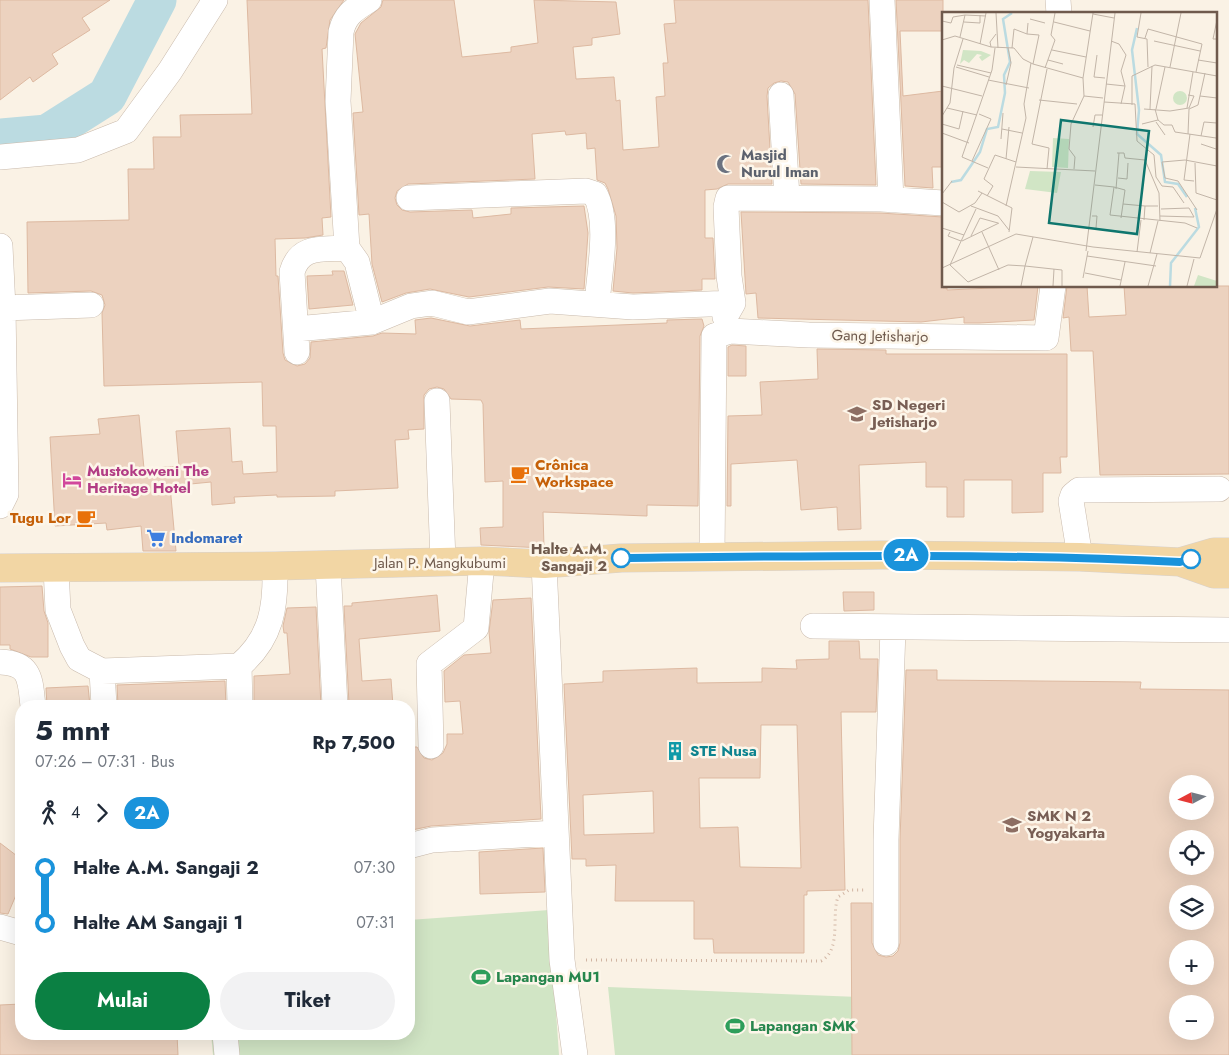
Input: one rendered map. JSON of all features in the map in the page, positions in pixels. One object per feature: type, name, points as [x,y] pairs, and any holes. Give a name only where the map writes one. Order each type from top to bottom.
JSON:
[{"type":"main road","name":"Jalan P. Mangkubumi","points":[[1180,562],[1214,552],[1229,552]]},
{"type":"main road","name":"Jalan P. Mangkubumi","points":[[0,568],[275,566],[443,561],[544,564],[621,558],[882,555],[1080,557],[1180,562],[1214,574],[1229,574]]},
{"type":"street","points":[[0,157],[78,150],[126,131],[170,71],[215,0]]},
{"type":"street","points":[[369,0],[350,11],[343,21],[338,101],[347,248],[357,262],[372,322]]},
{"type":"street","points":[[882,0],[891,200]]},
{"type":"street","points":[[781,96],[787,198]]},
{"type":"street","points":[[409,198],[586,191],[595,194],[600,202],[602,225],[596,304]]},
{"type":"street","points":[[712,557],[714,336],[733,303],[729,276],[726,207],[728,198],[891,200],[942,203]]},
{"type":"street","points":[[0,246],[6,494],[0,506]]},
{"type":"street","points":[[347,248],[307,251],[295,260],[292,272],[296,340],[372,322],[411,306],[432,303],[468,312],[550,301],[632,307],[733,303]]},
{"type":"street","name":"Gang Jetisharjo","points":[[714,336],[730,331],[809,335],[1046,338],[1053,288]]},
{"type":"street","points":[[3,308],[91,305]]},
{"type":"street","points":[[437,401],[443,561]]},
{"type":"street","points":[[1080,557],[1071,501],[1073,495],[1079,490],[1218,489]]},
{"type":"street","points":[[431,746],[429,664],[476,628],[482,561]]},
{"type":"street","points":[[544,564],[562,960],[575,1055]]},
{"type":"street","points":[[328,565],[335,700]]},
{"type":"street","points":[[56,568],[58,610],[72,646],[80,659],[102,671],[239,666],[253,654],[264,638],[275,599],[275,566]]},
{"type":"street","points":[[813,626],[1229,630]]},
{"type":"street","points":[[886,943],[885,890],[893,628]]},
{"type":"street","points":[[0,662],[10,662],[26,671],[30,680],[32,700]]},
{"type":"street","points":[[239,666],[240,700]]},
{"type":"street","points":[[102,671],[104,700]]},
{"type":"street","points":[[415,844],[432,840],[556,833]]},
{"type":"street","points":[[0,927],[15,931]]},
{"type":"street","points":[[226,1040],[227,1055]]},
{"type":"path","points":[[562,960],[818,962],[826,958],[832,948],[838,896],[849,890],[885,890]]},
{"type":"green space","name":"Lapangan MU1","points":[[549,910],[559,1055],[213,1055],[212,1040],[415,1040],[415,920]]},
{"type":"green space","name":"Lapangan SMK","points":[[608,987],[859,997],[858,1055],[615,1055]]},
{"type":"building","points":[[0,0],[110,0],[82,18],[90,30],[52,54],[58,64],[33,82],[30,77],[0,100]]},
{"type":"building","points":[[247,0],[344,0],[330,20],[326,48],[322,49],[331,217],[322,218],[323,235],[275,239],[276,276],[278,276],[285,360],[297,366],[305,364],[310,358],[311,342],[373,336],[382,333],[416,334],[415,320],[431,318],[470,326],[520,320],[521,329],[667,323],[667,320],[702,319],[704,326],[700,336],[698,506],[647,505],[647,516],[543,512],[544,548],[481,545],[480,528],[503,527],[503,481],[485,482],[483,404],[481,400],[451,399],[444,389],[437,387],[429,389],[424,395],[424,429],[408,430],[409,439],[395,440],[398,488],[335,491],[335,496],[277,497],[277,495],[234,497],[235,503],[212,505],[211,482],[170,486],[176,551],[143,551],[141,526],[107,530],[106,523],[55,526],[50,437],[100,434],[98,419],[139,415],[144,469],[179,466],[176,431],[230,428],[232,462],[242,461],[243,474],[277,472],[276,426],[263,426],[262,382],[104,386],[102,313],[105,305],[102,295],[91,291],[28,293],[27,222],[129,220],[128,169],[154,169],[153,137],[181,137],[180,115],[252,114]]},
{"type":"building","points":[[383,0],[454,0],[462,57],[511,52],[511,47],[538,43],[534,0],[616,2],[620,34],[592,38],[592,45],[573,47],[576,79],[614,77],[616,101],[620,100],[623,150],[659,147],[656,97],[665,96],[663,63],[668,63],[664,24],[676,23],[674,0],[868,0],[876,185],[801,184],[795,94],[788,82],[774,83],[768,88],[767,96],[772,184],[728,184],[717,189],[705,190],[705,238],[713,238],[715,279],[702,279],[702,290],[633,293],[613,291],[617,248],[616,216],[605,183],[597,180],[595,148],[587,149],[586,133],[566,135],[565,131],[532,134],[535,179],[408,184],[397,191],[395,198],[397,205],[402,210],[410,212],[472,210],[473,218],[511,214],[511,208],[584,206],[588,233],[584,289],[548,287],[469,297],[430,289],[406,293],[382,302],[372,264],[369,214],[359,215],[353,113],[363,112],[355,34],[361,23],[381,7]]},
{"type":"building","points":[[896,0],[943,0],[942,31],[900,31],[903,96],[942,91],[942,167],[932,167],[933,188],[905,186]]},
{"type":"building","points":[[741,212],[880,213],[942,217],[942,288],[947,288],[947,290],[1038,288],[1034,320],[979,323],[964,323],[964,317],[921,322],[758,318],[756,293],[746,294]]},
{"type":"building","points":[[332,271],[344,271],[353,305],[309,309],[307,276],[333,275]]},
{"type":"building","points":[[1216,286],[1229,286],[1229,474],[1100,475],[1093,351],[1071,351],[1069,317],[1063,318],[1067,288],[1087,288],[1089,317],[1126,315],[1124,288],[1216,288]]},
{"type":"building","points":[[732,345],[746,346],[746,376],[728,376],[728,347]]},
{"type":"building","points":[[817,349],[886,350],[886,354],[1067,354],[1067,457],[1060,457],[1061,473],[1043,473],[1043,512],[1012,513],[1012,480],[964,480],[964,517],[947,517],[947,487],[926,487],[926,462],[859,465],[861,529],[838,530],[837,507],[801,510],[797,460],[731,464],[731,506],[727,506],[728,416],[762,415],[760,382],[818,379]]},
{"type":"building","points":[[42,586],[44,611],[48,623],[48,657],[31,657],[10,649],[10,645],[0,645],[0,587]]},
{"type":"building","points":[[843,592],[874,592],[874,610],[844,611]]},
{"type":"building","points":[[437,595],[440,631],[359,639],[362,681],[391,679],[393,700],[349,700],[344,606],[352,606],[352,603]]},
{"type":"building","points":[[531,598],[541,819],[431,826],[415,829],[415,747],[417,747],[424,758],[432,760],[443,753],[447,744],[447,734],[463,734],[460,701],[445,702],[444,671],[464,655],[491,653],[489,632],[493,600]]},
{"type":"building","points":[[316,607],[321,700],[254,700],[254,676],[290,674],[287,633],[284,633],[283,626],[287,608]]},
{"type":"building","points":[[829,641],[859,641],[860,659],[878,659],[876,712],[841,712],[845,890],[807,891],[807,895],[804,895],[804,953],[714,953],[713,939],[694,939],[694,901],[615,901],[616,865],[586,866],[586,859],[572,859],[564,684],[603,682],[603,671],[697,668],[697,683],[762,682],[762,668],[797,669],[796,660],[829,659]],"holes":[[[761,725],[797,725],[801,868],[740,867],[738,827],[700,828],[699,778],[760,778]],[[653,791],[654,833],[584,835],[583,795]]]},
{"type":"building","points":[[906,670],[937,670],[937,680],[1141,682],[1140,689],[1229,690],[1229,1055],[852,1055],[851,903],[872,903],[872,943],[878,955],[893,956],[898,951],[900,943],[900,840]]},
{"type":"building","points":[[225,681],[226,700],[118,700],[117,685]]},
{"type":"building","points":[[88,686],[89,700],[47,700],[46,688]]},
{"type":"building","points":[[0,843],[15,854],[15,897],[8,914],[0,913]]},
{"type":"building","points":[[543,848],[545,892],[480,894],[479,852]]},
{"type":"building","points":[[15,1004],[15,1040],[177,1040],[178,1055],[0,1055],[0,1005]]},
{"type":"waterway","points":[[0,138],[47,134],[107,96],[157,0]]},
{"type":"bus line","name":"2A","points":[[621,558],[882,555],[1080,557],[1180,562],[1191,559]]},
{"type":"place","name":"Masjid Nurul Iman","points":[[726,164]]},
{"type":"place","name":"SD Negeri Jetisharjo","points":[[857,414]]},
{"type":"place","name":"Crônica Workspace","points":[[520,474]]},
{"type":"place","name":"Mustokoweni The Heritage Hotel","points":[[72,480]]},
{"type":"place","name":"Tugu Lor","points":[[86,518]]},
{"type":"place","name":"Indomaret","points":[[156,538]]},
{"type":"place","name":"Halte A.M. Sangaji 2","points":[[621,558]]},
{"type":"place","name":"STE Nusa","points":[[675,751]]},
{"type":"place","name":"SMK N 2 Yogyakarta","points":[[1012,825]]},
{"type":"place","name":"Lapangan MU1","points":[[481,977]]},
{"type":"place","name":"Lapangan SMK","points":[[735,1026]]}]
